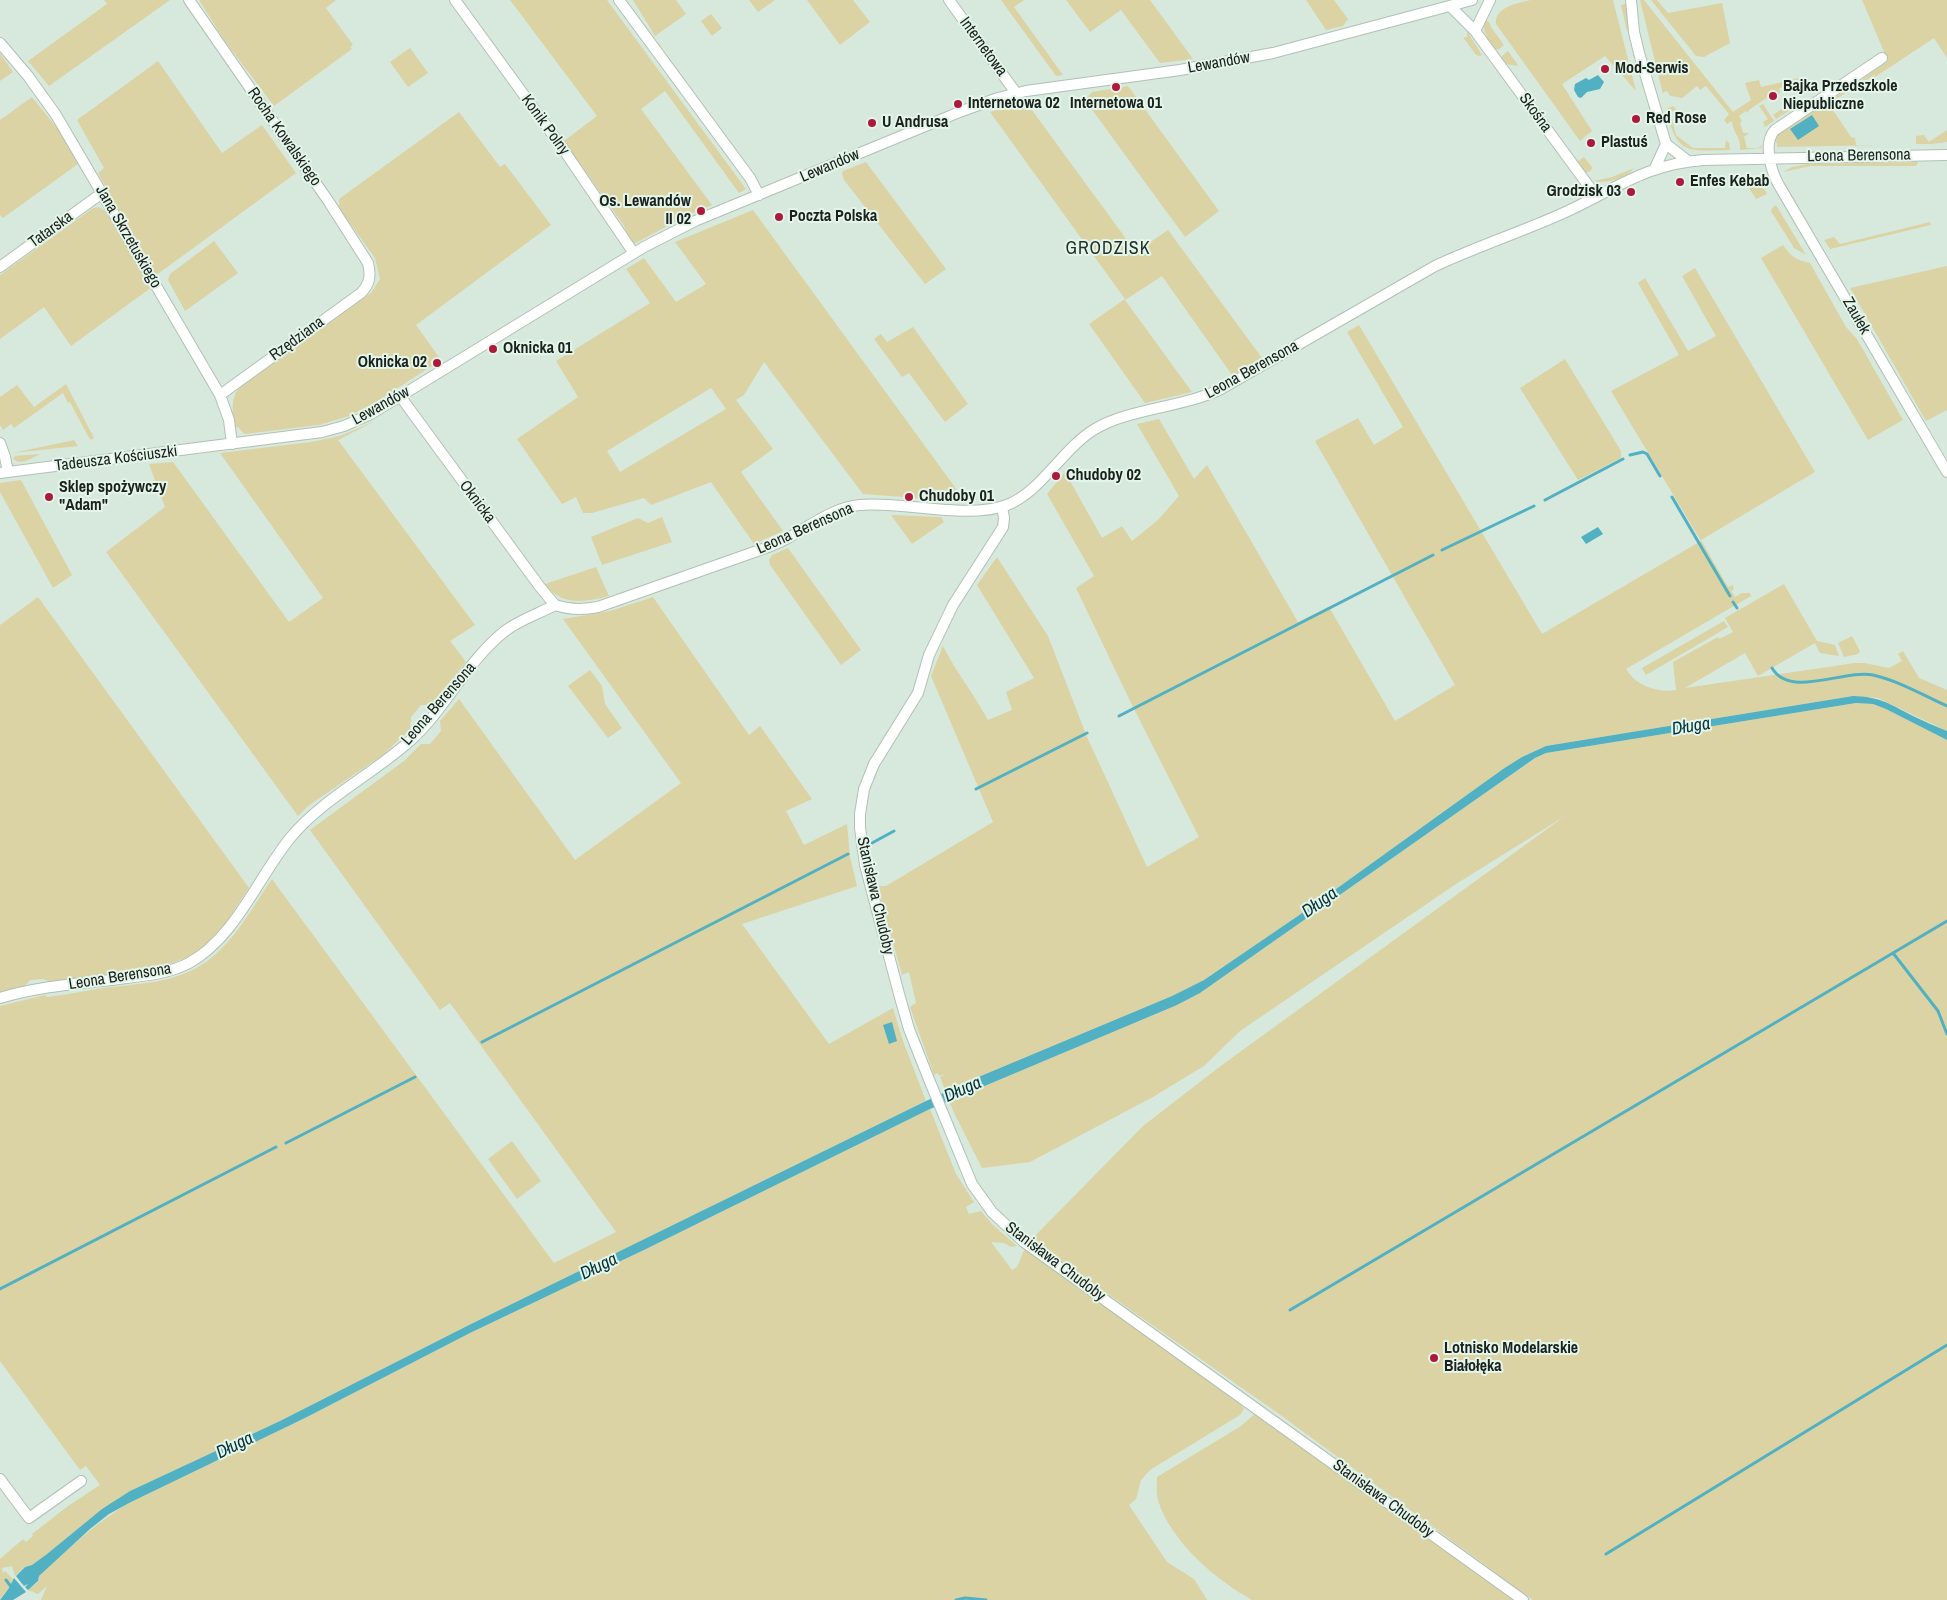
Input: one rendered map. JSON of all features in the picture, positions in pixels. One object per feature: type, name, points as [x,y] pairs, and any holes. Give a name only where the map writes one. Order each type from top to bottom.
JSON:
[{"type":"street","name":"Rocha Kowalskiego","points":[[189,0],[359,248],[368,263],[370,279]]},
{"type":"street","name":"Konik Polny","points":[[455,0],[561,146],[633,252]]},
{"type":"street","points":[[619,0],[750,178],[759,195]]},
{"type":"street","name":"Internetowa","points":[[949,0],[1016,94]]},
{"type":"street","name":"Lewandów","points":[[232,444],[337,429],[366,417],[633,252],[695,221],[962,111],[1016,94],[1245,58],[1302,46],[1472,0]]},
{"type":"street","points":[[1475,31],[1490,0]]},
{"type":"street","points":[[1631,0],[1638,53],[1666,144],[1688,161]]},
{"type":"street","name":"Skośna","points":[[1450,6],[1475,31],[1596,196]]},
{"type":"street","name":"Jana Skrzetuskiego","points":[[0,43],[23,70],[56,115],[220,395],[229,420],[232,444]]},
{"type":"street","points":[[1770,158],[1769,139],[1775,130],[1882,58]]},
{"type":"street","points":[[1655,168],[1666,144]]},
{"type":"street","name":"Leona Berensona","points":[[0,998],[25,991],[157,974],[184,965],[202,955],[227,929],[273,860],[308,818],[385,762],[413,738],[452,693],[482,654],[502,634],[522,620],[555,605],[565,609],[581,610],[598,607],[785,540],[845,508],[869,505],[979,510],[1002,507],[1024,496],[1068,451],[1096,428],[1129,416],[1203,398],[1435,266],[1462,253],[1559,215],[1655,168],[1688,161],[1947,155]]},
{"type":"street","name":"Zaułek","points":[[1770,158],[1776,181],[1947,472]]},
{"type":"street","name":"Tatarska","points":[[0,267],[102,193]]},
{"type":"street","name":"Rzędziana","points":[[220,395],[361,292],[367,287],[370,279]]},
{"type":"street","name":"Oknicka","points":[[400,396],[555,605]]},
{"type":"street","points":[[0,443],[5,457],[4,473]]},
{"type":"street","name":"Tadeusza Kościuszki","points":[[4,473],[232,444]]},
{"type":"street","name":"Stanisława Chudoby","points":[[1002,507],[1003,527],[972,574],[944,624],[929,656],[918,693],[874,764],[864,789],[860,814],[860,837],[868,878],[909,1029],[972,1184],[992,1212],[1019,1238],[1523,1600]]},
{"type":"street","points":[[0,1480],[29,1518],[81,1481]]},
{"type":"shaded area","points":[[104,0],[170,0],[49,86],[28,61],[107,4]]},
{"type":"shaded area","points":[[199,0],[336,0],[326,8],[353,45],[350,47],[352,49],[274,106],[224,40]]},
{"type":"shaded area","points":[[510,0],[607,0],[746,189],[739,193],[665,91],[641,109],[712,205],[684,217],[632,245],[624,226],[564,141],[597,116]]},
{"type":"shaded area","points":[[633,0],[676,0],[686,14],[655,36]]},
{"type":"shaded area","points":[[749,0],[775,0],[758,12]]},
{"type":"shaded area","points":[[807,0],[853,0],[870,22],[840,45]]},
{"type":"shaded area","points":[[1001,0],[1024,0],[1014,7],[1063,75],[1056,76]]},
{"type":"shaded area","points":[[1066,0],[1150,0],[1193,59],[1160,63],[1121,10],[1090,32]]},
{"type":"shaded area","points":[[1306,0],[1334,0],[1348,19],[1343,26],[1326,30]]},
{"type":"shaded area","points":[[1531,0],[1613,0],[1636,91],[1605,56],[1562,84],[1592,131],[1580,141],[1496,24],[1496,18],[1503,10],[1514,4]]},
{"type":"shaded area","points":[[1640,0],[1644,0],[1733,112],[1751,100],[1745,83],[1759,80],[1761,87],[1799,78],[1801,89],[1794,91],[1793,85],[1779,88],[1780,93],[1770,99],[1768,97],[1749,110],[1748,113],[1746,111],[1739,116],[1742,121],[1740,123],[1743,133],[1749,133],[1744,137],[1747,148],[1758,148],[1762,145],[1761,148],[1740,150],[1732,121],[1727,124],[1724,120],[1729,114],[1706,86],[1700,90],[1697,86],[1682,98],[1670,96],[1667,91],[1663,94]]},
{"type":"shaded area","points":[[1651,0],[1657,0],[1668,13],[1722,3],[1730,43],[1704,57],[1696,56]]},
{"type":"shaded area","points":[[1862,0],[1947,0],[1947,58],[1934,38],[1875,77],[1874,75],[1864,82],[1862,79],[1888,61]]},
{"type":"shaded area","points":[[1626,4],[1629,28],[1627,31],[1621,5]]},
{"type":"shaded area","points":[[711,14],[722,28],[712,36],[701,21]]},
{"type":"shaded area","points":[[1484,19],[1489,22],[1504,45],[1498,50],[1495,49],[1486,35]]},
{"type":"shaded area","points":[[1467,31],[1482,55],[1476,55],[1463,37],[1467,37]]},
{"type":"shaded area","points":[[410,48],[428,73],[408,87],[390,62]]},
{"type":"shaded area","points":[[1508,51],[1517,66],[1506,64],[1502,59],[1502,56]]},
{"type":"shaded area","points":[[0,53],[13,72],[0,81]]},
{"type":"shaded area","points":[[158,61],[222,153],[262,125],[296,173],[155,276],[98,173],[104,168],[77,120]]},
{"type":"shaded area","points":[[1861,80],[1862,82],[1829,104],[1851,137],[1855,138],[1856,145],[1885,145],[1777,147],[1776,136]]},
{"type":"shaded area","points":[[1128,86],[1219,211],[1185,237],[1085,100],[1092,92]]},
{"type":"shaded area","points":[[32,97],[61,133],[78,164],[3,218],[0,215],[0,120]]},
{"type":"shaded area","points":[[1026,102],[1132,247],[1138,244],[1142,248],[1168,230],[1262,358],[1232,375],[1162,276],[1125,300],[1192,392],[1145,403],[1089,324],[1125,299],[990,112]]},
{"type":"shaded area","points":[[1763,104],[1774,121],[1765,127],[1763,122],[1768,119],[1759,106]]},
{"type":"shaded area","points":[[1789,104],[1792,109],[1776,119],[1773,115]]},
{"type":"shaded area","points":[[1673,106],[1677,110],[1670,112],[1676,135],[1693,148],[1725,148],[1726,140],[1729,143],[1730,150],[1693,150],[1679,142],[1674,135],[1666,109]]},
{"type":"shaded area","points":[[459,112],[500,167],[505,164],[551,225],[416,325],[441,360],[376,402],[349,416],[319,425],[244,434],[238,427],[234,427],[233,403],[238,389],[371,293],[380,279],[375,258],[339,208],[339,199]]},
{"type":"shaded area","points":[[1947,130],[1947,142],[1916,144],[1916,136],[1924,135],[1929,142]]},
{"type":"shaded area","points":[[1584,157],[1592,167],[1591,171],[1585,173],[1577,162]]},
{"type":"shaded area","points":[[866,162],[946,269],[925,284],[844,180],[843,171]]},
{"type":"shaded area","points":[[1918,162],[1916,166],[1811,166],[1783,172],[1792,167],[1808,164]]},
{"type":"shaded area","points":[[1634,168],[1616,180],[1594,181],[1612,177]]},
{"type":"shaded area","points":[[1741,175],[1759,184],[1767,194],[1756,199]]},
{"type":"shaded area","points":[[1776,205],[1806,255],[1794,248],[1771,211]]},
{"type":"shaded area","points":[[99,207],[105,211],[152,287],[71,346],[44,307],[0,339],[0,275],[93,208]]},
{"type":"shaded area","points":[[753,210],[965,501],[914,498],[914,496],[904,495],[903,497],[863,494],[764,362],[744,395],[736,400],[773,449],[741,472],[783,531],[754,544],[711,482],[651,505],[644,498],[592,513],[583,513],[576,497],[562,504],[517,439],[578,397],[556,361],[650,303],[626,269],[644,258],[676,302],[706,284],[675,242]],"holes":[[[711,388],[726,409],[620,472],[607,451]]]},
{"type":"shaded area","points":[[1930,222],[1931,225],[1830,249],[1824,240],[1834,237],[1840,244]]},
{"type":"shaded area","points":[[214,241],[238,273],[185,311],[168,280],[170,274]]},
{"type":"shaded area","points":[[1783,245],[1794,257],[1810,263],[1846,327],[1857,339],[1903,420],[1868,440],[1761,258]]},
{"type":"shaded area","points":[[1947,266],[1947,410],[1926,421],[1850,288]]},
{"type":"shaded area","points":[[1695,268],[1815,472],[1701,540],[1728,587],[1733,585],[1734,589],[1731,591],[1735,597],[1742,593],[1750,593],[1751,596],[1626,669],[1635,680],[1648,687],[1669,691],[1676,690],[1673,662],[1718,637],[1719,639],[1733,632],[1725,618],[1784,584],[1817,641],[1835,645],[1839,656],[1820,653],[1815,643],[1758,676],[1745,653],[1685,688],[1855,663],[1889,668],[1902,661],[1898,654],[1903,651],[1919,678],[1947,690],[1947,731],[1878,698],[1853,696],[1546,746],[1522,757],[1503,769],[1311,907],[1204,980],[1172,996],[976,1078],[946,1093],[940,1077],[945,1074],[939,1076],[938,1073],[934,1075],[910,1007],[916,1003],[909,972],[902,975],[877,886],[886,886],[993,822],[931,676],[943,646],[988,720],[1012,710],[1006,692],[1034,678],[977,585],[997,557],[1048,636],[1087,737],[1147,867],[1199,837],[1131,703],[1076,588],[1094,576],[1047,494],[1065,472],[1102,538],[1122,526],[1132,541],[1158,520],[1179,496],[1137,424],[1159,419],[1194,479],[1207,465],[1298,622],[1329,607],[1395,721],[1455,685],[1315,441],[1358,418],[1374,445],[1403,427],[1347,332],[1359,325],[1542,634],[1701,541],[1611,391],[1679,355],[1638,283],[1645,278],[1688,351],[1716,336],[1682,276]]},
{"type":"shaded area","points":[[913,327],[968,404],[945,422],[909,373],[902,377],[874,339],[881,334],[887,342]]},
{"type":"shaded area","points":[[1565,359],[1621,451],[1621,458],[1578,480],[1520,388]]},
{"type":"shaded area","points":[[66,384],[94,438],[91,440],[88,436],[70,402],[68,403],[63,393],[14,428],[11,424],[3,430],[0,425],[0,397],[17,385],[34,407]]},
{"type":"shaded area","points":[[375,421],[338,440],[475,625],[450,641],[466,662],[430,705],[421,705],[411,717],[410,729],[384,754],[308,806],[298,816],[106,552],[165,507],[149,464],[173,462],[289,622],[323,598],[220,453],[311,442],[340,436]]},
{"type":"shaded area","points":[[74,440],[78,446],[13,453]]},
{"type":"shaded area","points":[[40,454],[23,462],[13,459],[15,456]]},
{"type":"shaded area","points":[[21,480],[72,575],[53,588],[0,492],[0,483]]},
{"type":"shaded area","points":[[891,515],[941,517],[944,522],[912,544]]},
{"type":"shaded area","points":[[662,517],[672,542],[602,565],[591,537],[638,518],[648,523]]},
{"type":"shaded area","points":[[788,548],[861,650],[841,665],[770,565],[769,560],[772,555]]},
{"type":"shaded area","points":[[596,567],[609,596],[574,601],[559,596],[545,584]]},
{"type":"shaded area","points":[[38,597],[249,888],[224,926],[212,940],[181,960],[139,971],[51,982],[43,979],[30,980],[25,986],[0,993],[0,625]]},
{"type":"shaded area","points":[[653,597],[749,735],[760,726],[812,799],[786,811],[804,845],[847,824],[850,857],[857,886],[742,924],[829,1044],[893,1008],[903,1041],[926,1101],[469,1325],[280,1421],[130,1491],[102,1509],[47,1554],[32,1565],[24,1567],[15,1576],[12,1566],[2,1568],[3,1573],[5,1571],[13,1579],[9,1588],[0,1599],[0,1559],[23,1539],[26,1542],[33,1536],[32,1534],[68,1506],[100,1485],[86,1466],[80,1470],[0,1361],[0,1006],[45,995],[47,997],[150,982],[180,975],[194,969],[208,961],[228,942],[272,879],[554,1263],[616,1232],[450,1003],[440,1010],[310,830],[404,761],[421,744],[430,744],[441,731],[440,721],[459,699],[575,860],[681,783],[563,619],[610,611]]},
{"type":"shaded area","points":[[1724,621],[1728,627],[1646,675],[1642,668]]},
{"type":"shaded area","points":[[1852,636],[1860,651],[1858,654],[1844,657],[1838,643]]},
{"type":"shaded area","points":[[590,670],[602,686],[605,704],[622,728],[608,738],[568,686]]},
{"type":"shaded area","points":[[1856,703],[1873,704],[1886,709],[1947,740],[1947,1600],[1533,1600],[1279,1414],[1031,1240],[1143,1126],[1222,1065],[1565,816],[1456,884],[1240,1031],[1204,1066],[1153,1097],[1030,1162],[982,1168],[956,1117],[949,1101],[1177,1005],[1200,993],[1535,758],[1546,753]]},
{"type":"shaded area","points":[[930,1109],[956,1174],[974,1202],[966,1207],[969,1214],[981,1211],[993,1225],[1017,1246],[1011,1247],[1004,1243],[991,1242],[1012,1270],[1017,1267],[1025,1248],[1240,1403],[1244,1409],[1240,1415],[1150,1470],[1141,1480],[1136,1499],[1129,1505],[1167,1562],[1194,1579],[1207,1600],[41,1600],[47,1586],[38,1594],[28,1590],[38,1582],[39,1576],[83,1536],[131,1502],[305,1418],[470,1333],[646,1249]]},
{"type":"shaded area","points":[[512,1141],[541,1181],[517,1199],[488,1159]]},
{"type":"shaded area","points":[[1257,1412],[1513,1600],[1252,1600],[1224,1582],[1196,1558],[1173,1530],[1158,1500],[1157,1477],[1241,1426]]},
{"type":"water","points":[[1598,75],[1604,82],[1600,89],[1587,92],[1581,98],[1578,97],[1574,90],[1575,84],[1586,78],[1589,80]]},
{"type":"water","points":[[1812,115],[1819,126],[1798,140],[1790,129]]},
{"type":"water","points":[[1598,527],[1603,534],[1586,544],[1581,537]]},
{"type":"water","name":"Długa","points":[[1853,696],[1884,701],[1947,731],[1947,740],[1886,709],[1873,704],[1856,703],[1546,753],[1535,758],[1200,993],[1177,1005],[930,1109],[646,1249],[470,1333],[305,1418],[131,1502],[109,1514],[90,1529],[39,1576],[38,1581],[28,1590],[25,1587],[28,1584],[24,1586],[16,1576],[25,1567],[32,1565],[47,1554],[102,1509],[130,1491],[280,1421],[469,1325],[926,1101],[976,1078],[1172,996],[1204,980],[1311,907],[1503,769],[1522,757],[1546,746]]},
{"type":"water","points":[[892,1022],[897,1041],[889,1044],[883,1025]]},
{"type":"water","points":[[14,1578],[26,1592],[13,1600],[0,1600],[9,1588]]},
{"type":"waterway","points":[[1630,455],[1643,452],[1647,454],[1660,476]]},
{"type":"waterway","points":[[1545,500],[1623,459]]},
{"type":"waterway","points":[[1672,497],[1730,596]]},
{"type":"waterway","points":[[1442,550],[1534,506]]},
{"type":"waterway","points":[[1119,716],[1433,555]]},
{"type":"waterway","points":[[1733,602],[1737,608]]},
{"type":"waterway","points":[[1772,668],[1780,677],[1791,681],[1804,682],[1861,674],[1873,675],[1902,685],[1947,706]]},
{"type":"waterway","points":[[976,789],[1087,733]]},
{"type":"waterway","points":[[872,843],[894,831]]},
{"type":"waterway","points":[[482,1042],[848,854]]},
{"type":"waterway","points":[[1947,921],[1893,953],[1938,1011],[1947,1034]]},
{"type":"waterway","points":[[1290,1310],[1893,953]]},
{"type":"waterway","points":[[286,1143],[415,1077]]},
{"type":"waterway","points":[[0,1289],[276,1147]]},
{"type":"waterway","points":[[1606,1554],[1947,1345]]},
{"type":"waterway","points":[[6,1580],[12,1588]]},
{"type":"waterway","points":[[956,1600],[965,1598],[986,1600]]},
{"type":"place","name":"Mod-Serwis","points":[[1605,69]]},
{"type":"place","name":"Internetowa 01","points":[[1116,87]]},
{"type":"place","name":"Bajka Przedszkole Niepubliczne","points":[[1773,96]]},
{"type":"place","name":"Internetowa 02","points":[[958,104]]},
{"type":"place","name":"Red Rose","points":[[1636,119]]},
{"type":"place","name":"U Andrusa","points":[[872,123]]},
{"type":"place","name":"Plastuś","points":[[1591,143]]},
{"type":"place","name":"Enfes Kebab","points":[[1680,182]]},
{"type":"place","name":"Grodzisk 03","points":[[1631,192]]},
{"type":"place","name":"Os. Lewandów II 02","points":[[701,211]]},
{"type":"place","name":"Poczta Polska","points":[[779,217]]},
{"type":"place","name":"Oknicka 01","points":[[493,349]]},
{"type":"place","name":"Oknicka 02","points":[[437,363]]},
{"type":"place","name":"Chudoby 02","points":[[1056,476]]},
{"type":"place","name":"Sklep spożywczy \"Adam\"","points":[[49,497]]},
{"type":"place","name":"Chudoby 01","points":[[909,497]]},
{"type":"place","name":"Lotnisko Modelarskie Białołęka","points":[[1434,1358]]},
{"type":"district","name":"GRODZISK","points":[[1108,249]]}]
